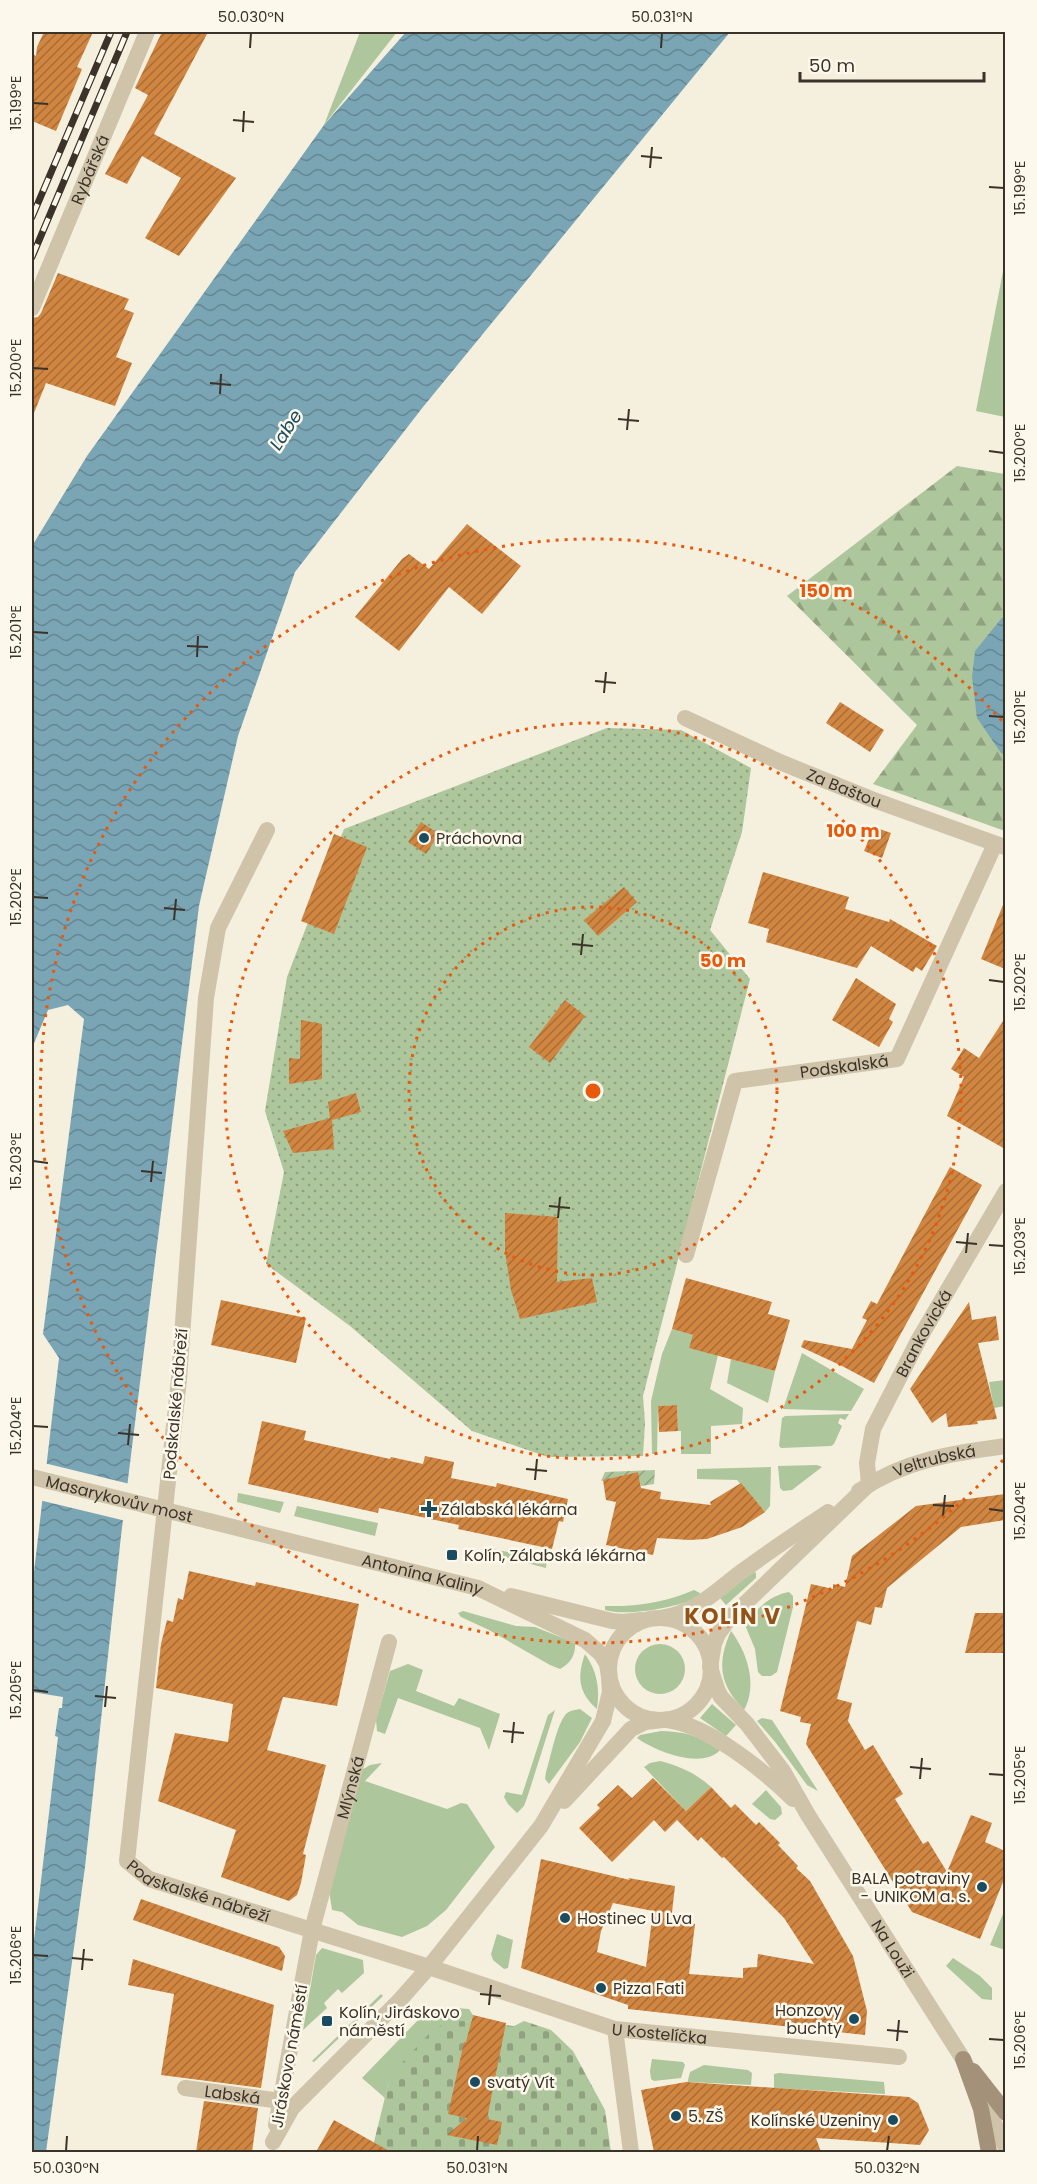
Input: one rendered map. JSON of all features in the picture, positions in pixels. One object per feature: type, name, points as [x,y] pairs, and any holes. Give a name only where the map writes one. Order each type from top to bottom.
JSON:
[{"type":"main road","points":[[963,2059],[1005,2113]]},
{"type":"main road","points":[[963,2059],[981,2109],[989,2152]]},
{"type":"street","name":"Rybářská","points":[[32,308],[147,32]]},
{"type":"street","name":"Za Baštou","points":[[685,718],[780,762],[871,799],[1000,846]]},
{"type":"street","name":"Podskalské nábřeží","points":[[267,830],[218,928],[206,998],[179,1378],[127,1861],[148,1879],[312,1930]]},
{"type":"street","name":"Podskalská","points":[[687,1255],[735,1081],[897,1059],[1000,846]]},
{"type":"street","name":"Brankovická","points":[[868,1484],[867,1463],[873,1429],[919,1339],[1005,1191]]},
{"type":"street","name":"Veltrubská","points":[[868,1484],[903,1466],[928,1458],[1005,1446]]},
{"type":"street","name":"Masarykovův most","points":[[32,1476],[209,1521]]},
{"type":"street","points":[[478,1588],[612,1621],[634,1622],[690,1610],[868,1484]]},
{"type":"street","points":[[541,1826],[623,1736],[645,1722],[663,1720],[687,1712],[699,1701],[708,1686],[714,1644],[729,1618],[868,1484]]},
{"type":"street","name":"Antonína Kaliny","points":[[209,1521],[478,1588],[585,1640],[601,1654],[607,1664],[609,1677]]},
{"type":"street","points":[[657,1618],[678,1621],[692,1630],[707,1650],[710,1667]]},
{"type":"street","name":"Jiráskovo náměstí","points":[[272,2147],[291,2108],[399,2001],[429,1967],[541,1826],[603,1721],[610,1692],[610,1656],[617,1641],[630,1628],[657,1618]]},
{"type":"street","name":"Mlýnská","points":[[312,1930],[388,1642]]},
{"type":"street","name":"Na Louži","points":[[710,1667],[713,1681],[721,1697],[747,1724],[776,1760],[808,1815],[963,2059],[1005,2148]]},
{"type":"street","points":[[609,1677],[617,1696],[627,1708],[646,1718],[697,1729],[770,1778],[808,1815]]},
{"type":"street","points":[[312,1930],[429,1967]]},
{"type":"street","name":"Jiráskovo náměstí","points":[[272,2147],[312,1930]]},
{"type":"street","name":"U Kostelíčka","points":[[429,1967],[615,2029],[899,2057]]},
{"type":"street","points":[[615,2029],[631,2152]]},
{"type":"street","name":"Labská","points":[[185,2088],[281,2102]]},
{"type":"green space","points":[[360,32],[397,32],[324,125]]},
{"type":"green space","points":[[1005,261],[1005,417],[976,411]]},
{"type":"green space","points":[[957,466],[1005,474],[1005,614],[1002,617],[1001,753],[1005,756],[1005,831],[873,784],[917,725],[787,596]]},
{"type":"green space","points":[[607,728],[681,730],[751,768],[742,832],[710,930],[750,979],[643,1396],[645,1423],[643,1456],[548,1457],[472,1431],[350,1326],[266,1264],[284,1172],[265,1111],[287,977],[344,829]]},
{"type":"green space","points":[[672,1329],[693,1335],[718,1355],[710,1389],[743,1408],[742,1424],[711,1426],[711,1454],[681,1454],[681,1431],[678,1431],[677,1405],[658,1406],[657,1454],[652,1454],[651,1401],[662,1354]]},
{"type":"green space","points":[[802,1353],[864,1389],[851,1411],[783,1409]]},
{"type":"green space","points":[[731,1359],[775,1371],[768,1403],[727,1383]]},
{"type":"green space","points":[[1005,1380],[1005,1406],[994,1408],[989,1382]]},
{"type":"green space","points":[[849,1414],[845,1420],[840,1418],[838,1423],[842,1426],[831,1446],[781,1448],[779,1446],[782,1418],[785,1416]]},
{"type":"green space","points":[[817,1465],[822,1467],[792,1490],[783,1491],[780,1488],[778,1466]]},
{"type":"green space","points":[[771,1467],[770,1506],[765,1512],[737,1480],[697,1479],[697,1469]]},
{"type":"green space","points":[[655,1470],[654,1484],[641,1486],[638,1475],[634,1473],[601,1481],[605,1472]]},
{"type":"green space","points":[[238,1493],[284,1502],[280,1513],[237,1502]]},
{"type":"green space","points":[[297,1506],[378,1523],[375,1536],[294,1516]]},
{"type":"green space","points":[[483,1547],[547,1560],[546,1568],[485,1552]]},
{"type":"green space","points":[[752,1571],[756,1573],[756,1578],[726,1605],[720,1598]]},
{"type":"green space","points":[[694,1590],[700,1593],[698,1598],[665,1608],[639,1612],[605,1610],[605,1606],[651,1603]]},
{"type":"green space","points":[[789,1592],[793,1596],[793,1607],[777,1672],[771,1676],[762,1676],[758,1672],[755,1649],[745,1625],[764,1604],[776,1596]]},
{"type":"green space","points":[[463,1611],[516,1626],[535,1627],[575,1643],[573,1655],[567,1665],[560,1669],[550,1665],[489,1630],[461,1617],[458,1613]]},
{"type":"green space","points":[[731,1631],[742,1649],[749,1669],[750,1690],[744,1710],[730,1692],[723,1674],[723,1654]]},
{"type":"green space","points":[[660,1644],[678,1651],[685,1669],[678,1687],[660,1694],[642,1687],[635,1669],[642,1651]]},
{"type":"green space","points":[[585,1654],[597,1680],[597,1709],[586,1697],[581,1684],[580,1677]]},
{"type":"green space","points":[[408,1664],[423,1670],[416,1691],[454,1706],[459,1698],[500,1714],[489,1750],[480,1728],[398,1698],[385,1734],[377,1731],[376,1720],[390,1671]]},
{"type":"green space","points":[[712,1704],[736,1725],[726,1736],[700,1718]]},
{"type":"green space","points":[[580,1709],[592,1718],[580,1742],[549,1784],[545,1779],[546,1772],[559,1726],[568,1713]]},
{"type":"green space","points":[[555,1710],[524,1806],[517,1813],[504,1797],[506,1792],[522,1795],[548,1715]]},
{"type":"green space","points":[[762,1718],[772,1720],[818,1791],[807,1785],[757,1721]]},
{"type":"green space","points":[[661,1731],[679,1732],[692,1736],[720,1750],[712,1756],[691,1758],[666,1753],[637,1738],[640,1735]]},
{"type":"green space","points":[[660,1761],[687,1771],[711,1787],[686,1811],[644,1767]]},
{"type":"green space","points":[[382,1763],[365,1781],[447,1809],[461,1803],[467,1804],[495,1847],[446,1910],[427,1926],[402,1937],[358,1925],[342,1912],[332,1910],[329,1890],[360,1771],[370,1765]]},
{"type":"green space","points":[[766,1790],[781,1807],[782,1814],[775,1820],[770,1819],[752,1804]]},
{"type":"green space","points":[[1005,1909],[1005,1950],[990,1945]]},
{"type":"green space","points":[[497,1934],[513,1940],[508,1968],[504,1969],[493,1960],[491,1954]]},
{"type":"green space","points":[[322,1948],[363,1960],[364,1973],[342,1993],[338,1989],[324,2003],[327,2008],[303,2030],[316,1955]]},
{"type":"green space","points":[[953,1958],[980,1976],[992,1988],[992,2000],[982,1999],[946,1966]]},
{"type":"green space","points":[[381,1994],[383,1996],[314,2062],[312,2061]]},
{"type":"green space","points":[[469,2009],[473,2015],[471,2022],[463,2021],[388,2085],[385,2098],[362,2078],[420,2018],[439,2010]]},
{"type":"green space","points":[[463,2021],[514,2026],[524,2021],[551,2030],[573,2051],[605,2110],[611,2152],[380,2152],[374,2142],[388,2085],[403,2062],[428,2035],[444,2023]]},
{"type":"green space","points":[[652,2059],[683,2062],[685,2065],[681,2078],[654,2081],[651,2079],[650,2071]]},
{"type":"green space","points":[[704,2065],[748,2070],[752,2073],[751,2085],[689,2082],[687,2084],[690,2072]]},
{"type":"green space","points":[[774,2074],[884,2082],[885,2094],[774,2088]]},
{"type":"water","name":"Labe","points":[[406,32],[730,32],[423,407],[295,572],[238,736],[199,906],[121,1536],[85,1867],[46,2152],[32,2152],[32,1957],[58,1737],[55,1736],[63,1697],[32,1692],[32,1589],[59,1358],[43,1334],[84,1019],[68,1005],[48,1010],[32,1048],[32,546],[87,456],[324,125]]},
{"type":"water","points":[[1005,614],[1005,756],[977,718],[972,677],[975,651]]},
{"type":"pier","points":[[44,1463],[130,1484],[126,1521],[39,1500]]},
{"type":"building","points":[[44,32],[93,32],[77,67],[82,69],[56,131],[32,121],[32,54],[36,56],[37,47]]},
{"type":"building","points":[[162,32],[208,32],[154,134],[236,178],[179,256],[145,238],[181,178],[142,156],[127,184],[105,174],[148,95],[135,88]]},
{"type":"building","points":[[58,273],[129,299],[124,309],[134,313],[116,357],[132,363],[115,406],[46,383],[32,418],[32,318],[38,317],[41,313]]},
{"type":"building","points":[[467,524],[521,566],[482,614],[449,587],[399,651],[355,617],[402,559],[409,554],[429,569]]},
{"type":"building","points":[[840,702],[884,730],[870,752],[826,723]]},
{"type":"building","name":"Práchovna","points":[[421,822],[439,834],[426,854],[408,842]]},
{"type":"building","points":[[874,827],[891,833],[882,858],[864,851]]},
{"type":"building","points":[[334,834],[367,847],[334,934],[301,921]]},
{"type":"building","points":[[763,872],[849,897],[845,909],[889,922],[890,919],[937,946],[922,971],[916,967],[913,972],[871,946],[857,968],[766,942],[769,929],[748,923]]},
{"type":"building","points":[[624,887],[637,902],[598,936],[584,920]]},
{"type":"building","points":[[1005,900],[1005,969],[981,959]]},
{"type":"building","points":[[856,978],[896,1004],[889,1019],[893,1022],[879,1047],[832,1020]]},
{"type":"building","points":[[565,1000],[585,1016],[550,1063],[529,1047]]},
{"type":"building","points":[[1005,1018],[1005,1149],[947,1116],[964,1077],[951,1069],[964,1048],[979,1058]]},
{"type":"building","points":[[301,1020],[322,1024],[322,1079],[289,1084],[289,1058],[300,1059]]},
{"type":"building","points":[[356,1093],[361,1112],[332,1120],[334,1149],[293,1153],[283,1131],[330,1118],[328,1102]]},
{"type":"building","points":[[950,1167],[982,1185],[874,1383],[801,1347],[804,1340],[852,1349],[867,1320],[862,1318],[871,1301],[877,1304]]},
{"type":"building","points":[[505,1213],[558,1217],[557,1282],[592,1278],[597,1302],[520,1319],[511,1290],[505,1251]]},
{"type":"building","points":[[686,1278],[772,1302],[768,1314],[790,1320],[775,1371],[689,1348],[693,1335],[672,1329]]},
{"type":"building","points":[[221,1300],[306,1318],[296,1363],[211,1345]]},
{"type":"building","points":[[969,1302],[972,1320],[996,1316],[999,1340],[978,1343],[997,1419],[977,1421],[978,1424],[948,1427],[946,1413],[932,1423],[910,1389]]},
{"type":"building","points":[[677,1405],[678,1431],[659,1432],[658,1406]]},
{"type":"building","points":[[262,1421],[306,1431],[304,1440],[390,1459],[391,1457],[423,1464],[425,1456],[454,1462],[451,1478],[496,1487],[497,1483],[568,1499],[563,1522],[559,1521],[552,1549],[458,1529],[459,1525],[379,1508],[378,1513],[248,1484]]},
{"type":"building","points":[[638,1472],[641,1488],[661,1492],[660,1499],[711,1505],[710,1502],[741,1483],[765,1512],[742,1527],[707,1539],[657,1538],[653,1555],[606,1545],[616,1502],[606,1500],[603,1480]]},
{"type":"building","points":[[1005,1494],[1005,1520],[961,1527],[887,1588],[882,1608],[875,1607],[871,1625],[857,1621],[837,1699],[852,1703],[848,1721],[865,1750],[873,1745],[903,1794],[895,1799],[923,1844],[928,1841],[947,1872],[971,1815],[992,1823],[985,1842],[1005,1851],[1005,1877],[980,1939],[912,1912],[806,1744],[811,1724],[800,1722],[801,1717],[780,1711],[811,1584],[833,1589],[833,1584],[845,1587],[852,1556],[916,1506]]},
{"type":"building","points":[[189,1571],[255,1586],[256,1582],[359,1604],[337,1706],[283,1697],[267,1750],[326,1765],[303,1854],[306,1855],[301,1883],[297,1895],[289,1901],[221,1877],[236,1830],[158,1801],[175,1733],[228,1742],[233,1704],[156,1688],[161,1644],[167,1620],[173,1622],[178,1598],[183,1600]]},
{"type":"building","points":[[975,1613],[1005,1613],[1005,1653],[965,1653]]},
{"type":"building","points":[[653,1778],[686,1811],[711,1787],[731,1808],[735,1804],[756,1825],[759,1822],[780,1843],[778,1845],[798,1866],[796,1868],[810,1881],[853,1956],[867,2011],[865,2035],[628,2009],[628,2005],[521,1968],[541,1859],[630,1880],[628,1878],[675,1886],[671,1921],[695,1924],[689,1974],[743,1978],[743,1968],[757,1967],[758,1954],[814,1964],[784,1918],[724,1857],[722,1858],[701,1837],[698,1841],[677,1820],[665,1832],[654,1820],[612,1862],[579,1828],[600,1808],[597,1805],[618,1785],[632,1798]],"holes":[[[613,1903],[653,1911],[646,1967],[597,1952],[601,1931]]]},
{"type":"building","points":[[141,1899],[279,1947],[285,1956],[282,1971],[133,1920]]},
{"type":"building","points":[[133,1959],[274,2005],[261,2088],[161,2075],[174,1994],[128,1985]]},
{"type":"building","name":"svatý Vít","points":[[473,2015],[506,2023],[487,2119],[502,2122],[497,2145],[447,2135],[467,2118],[448,2114],[464,2042],[466,2042]]},
{"type":"building","points":[[686,2082],[909,2097],[918,2103],[929,2130],[920,2145],[816,2138],[821,2152],[654,2152],[641,2090]]},
{"type":"building","points":[[204,2101],[258,2108],[252,2152],[196,2152]]},
{"type":"building","points":[[334,2120],[391,2152],[316,2152]]},
{"type":"railway","points":[[32,217],[111,32]]},
{"type":"railway","points":[[32,257],[127,32]]},
{"type":"place","name":"Práchovna","points":[[424,838]]},
{"type":"place","name":"Zálabská lékárna","points":[[429,1509]]},
{"type":"place","name":"Kolín, Zálabská lékárna","points":[[452,1555]]},
{"type":"place","name":"BALA potraviny - UNIKOM a. s.","points":[[982,1887]]},
{"type":"place","name":"Hostinec U Lva","points":[[565,1918]]},
{"type":"place","name":"Pizza Fati","points":[[601,1988]]},
{"type":"place","name":"Honzovy buchty","points":[[854,2019]]},
{"type":"place","name":"Kolín, Jiráskovo náměstí","points":[[327,2021]]},
{"type":"place","name":"svatý Vít","points":[[475,2082]]},
{"type":"place","name":"5. ZŠ","points":[[676,2116]]},
{"type":"place","name":"Kolínské Uzeniny","points":[[893,2120]]},
{"type":"district","name":"KOLÍN V","points":[[733,1616]]}]
